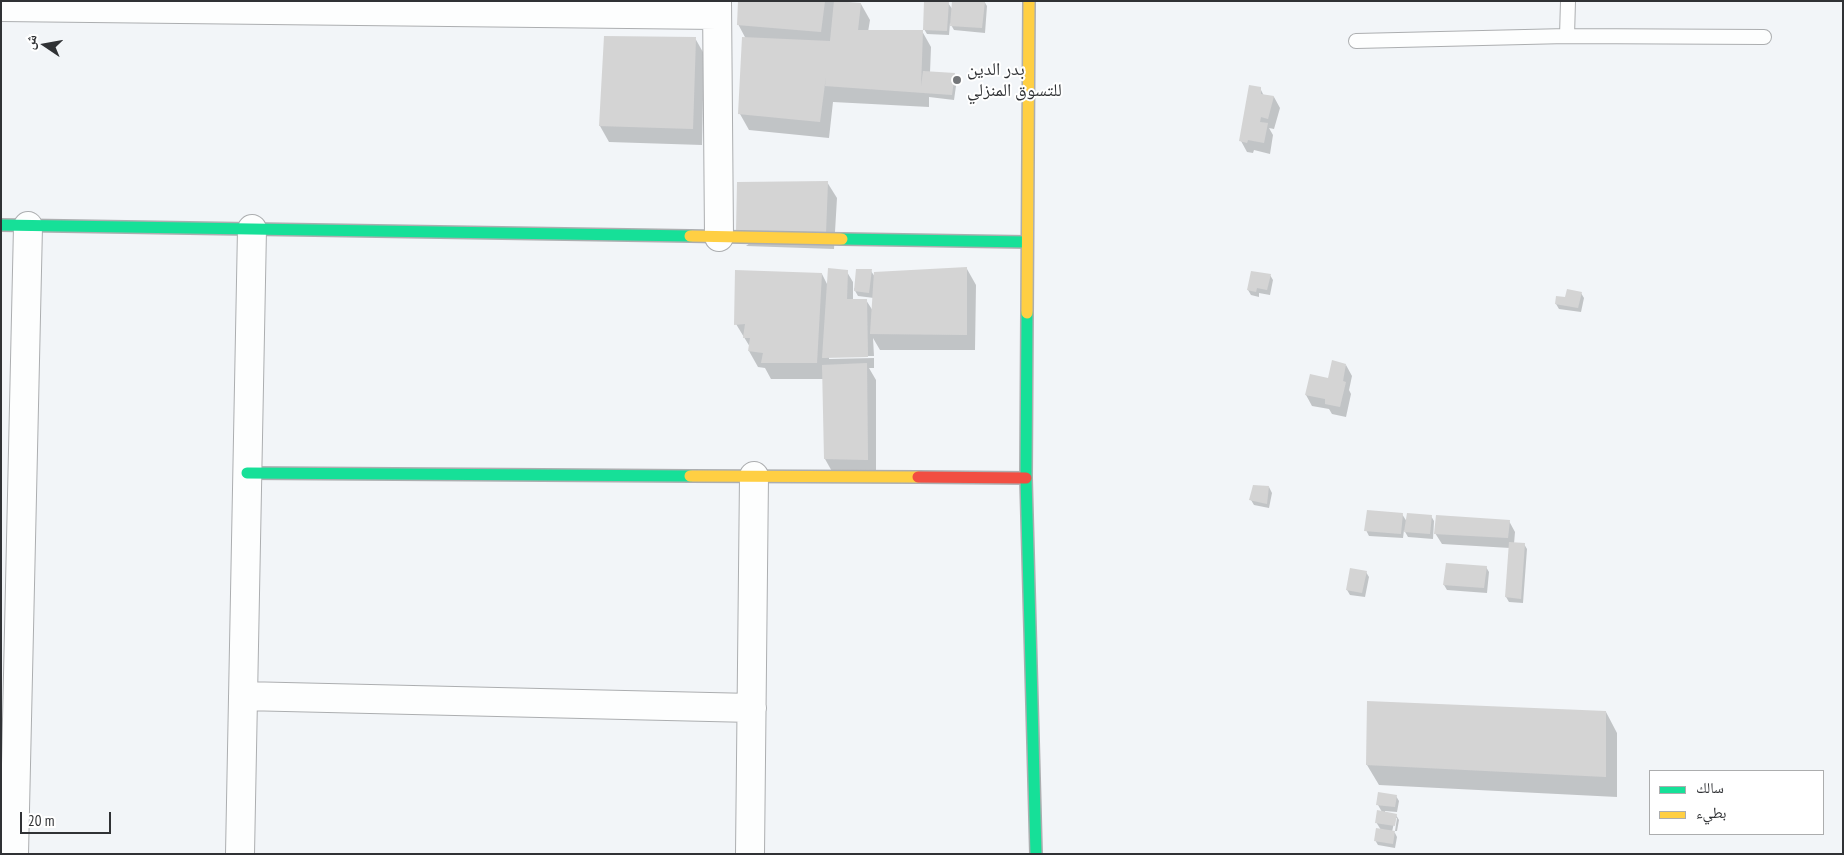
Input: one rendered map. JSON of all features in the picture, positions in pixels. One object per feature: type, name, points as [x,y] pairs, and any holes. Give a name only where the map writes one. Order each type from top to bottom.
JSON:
[{"type":"street","points":[[1029,1],[1026,478],[1036,854]]},
{"type":"street","points":[[1,8],[68,5],[717,8],[718,237]]},
{"type":"street","points":[[1,225],[1027,242]]},
{"type":"street","points":[[14,854],[28,226]]},
{"type":"street","points":[[240,854],[252,229]]},
{"type":"street","points":[[247,473],[1026,478]]},
{"type":"street","points":[[750,854],[754,476]]},
{"type":"street","points":[[243,696],[752,708]]},
{"type":"lane","points":[[1567,36],[1568,1]]},
{"type":"lane","points":[[1356,41],[1567,36],[1764,37]]},
{"type":"building","points":[[738,1],[825,1],[821,32],[737,25]]},
{"type":"building","points":[[834,1],[861,3],[858,30],[923,30],[921,87],[923,71],[955,73],[952,95],[825,86],[826,76],[820,122],[738,114],[742,37],[830,41]]},
{"type":"building","points":[[924,1],[949,1],[947,31],[923,30]]},
{"type":"building","points":[[952,1],[985,1],[982,28],[950,26]]},
{"type":"building","points":[[604,36],[696,37],[693,129],[599,126]]},
{"type":"building","points":[[1249,85],[1261,87],[1261,94],[1274,96],[1268,119],[1261,117],[1260,122],[1268,123],[1264,143],[1248,140],[1247,143],[1239,141]]},
{"type":"building","points":[[828,181],[826,233],[736,231],[737,182]]},
{"type":"building","points":[[967,267],[967,335],[870,334],[874,272]]},
{"type":"building","points":[[828,268],[848,270],[847,299],[867,299],[868,357],[822,358]]},
{"type":"building","points":[[856,269],[872,269],[869,293],[854,291]]},
{"type":"building","points":[[735,270],[822,273],[817,363],[761,363],[763,353],[748,351],[750,338],[743,338],[745,324],[734,325]]},
{"type":"building","points":[[1251,271],[1271,274],[1267,290],[1257,288],[1256,292],[1247,290]]},
{"type":"building","points":[[1567,289],[1582,292],[1578,308],[1555,304],[1556,296],[1565,297]]},
{"type":"building","points":[[1332,360],[1346,364],[1343,381],[1346,382],[1340,407],[1325,404],[1325,399],[1305,395],[1310,374],[1328,378]]},
{"type":"building","points":[[867,363],[868,460],[824,459],[822,365]]},
{"type":"building","points":[[1253,485],[1269,486],[1267,504],[1249,500]]},
{"type":"building","points":[[1367,510],[1403,513],[1401,534],[1364,531]]},
{"type":"building","points":[[1407,513],[1432,515],[1430,534],[1404,532]]},
{"type":"building","points":[[1436,515],[1510,520],[1508,538],[1434,534]]},
{"type":"building","points":[[1509,542],[1525,543],[1521,599],[1505,597]]},
{"type":"building","points":[[1446,563],[1487,566],[1484,588],[1443,585]]},
{"type":"building","points":[[1350,568],[1367,571],[1362,593],[1346,590]]},
{"type":"building","points":[[1367,701],[1606,711],[1606,777],[1366,765]]},
{"type":"building","points":[[1378,792],[1397,795],[1395,807],[1376,805]]},
{"type":"building","points":[[1377,810],[1397,814],[1395,826],[1375,823]]},
{"type":"building","points":[[1376,828],[1395,831],[1393,844],[1374,841]]},
{"type":"traffic: fast","points":[[1,225],[690,236]]},
{"type":"traffic: fast","points":[[842,239],[1027,242]]},
{"type":"traffic: fast","points":[[1027,313],[1026,478],[1036,854]]},
{"type":"traffic: fast","points":[[247,473],[690,476]]},
{"type":"traffic: slow","points":[[1027,313],[1029,1]]},
{"type":"traffic: slow","points":[[690,236],[842,239]]},
{"type":"traffic: slow","points":[[690,476],[918,477]]},
{"type":"traffic: jam","points":[[918,477],[1026,478]]},
{"type":"place","name":"بدر الدين للتسوق المنزلي","points":[[957,80]]}]
